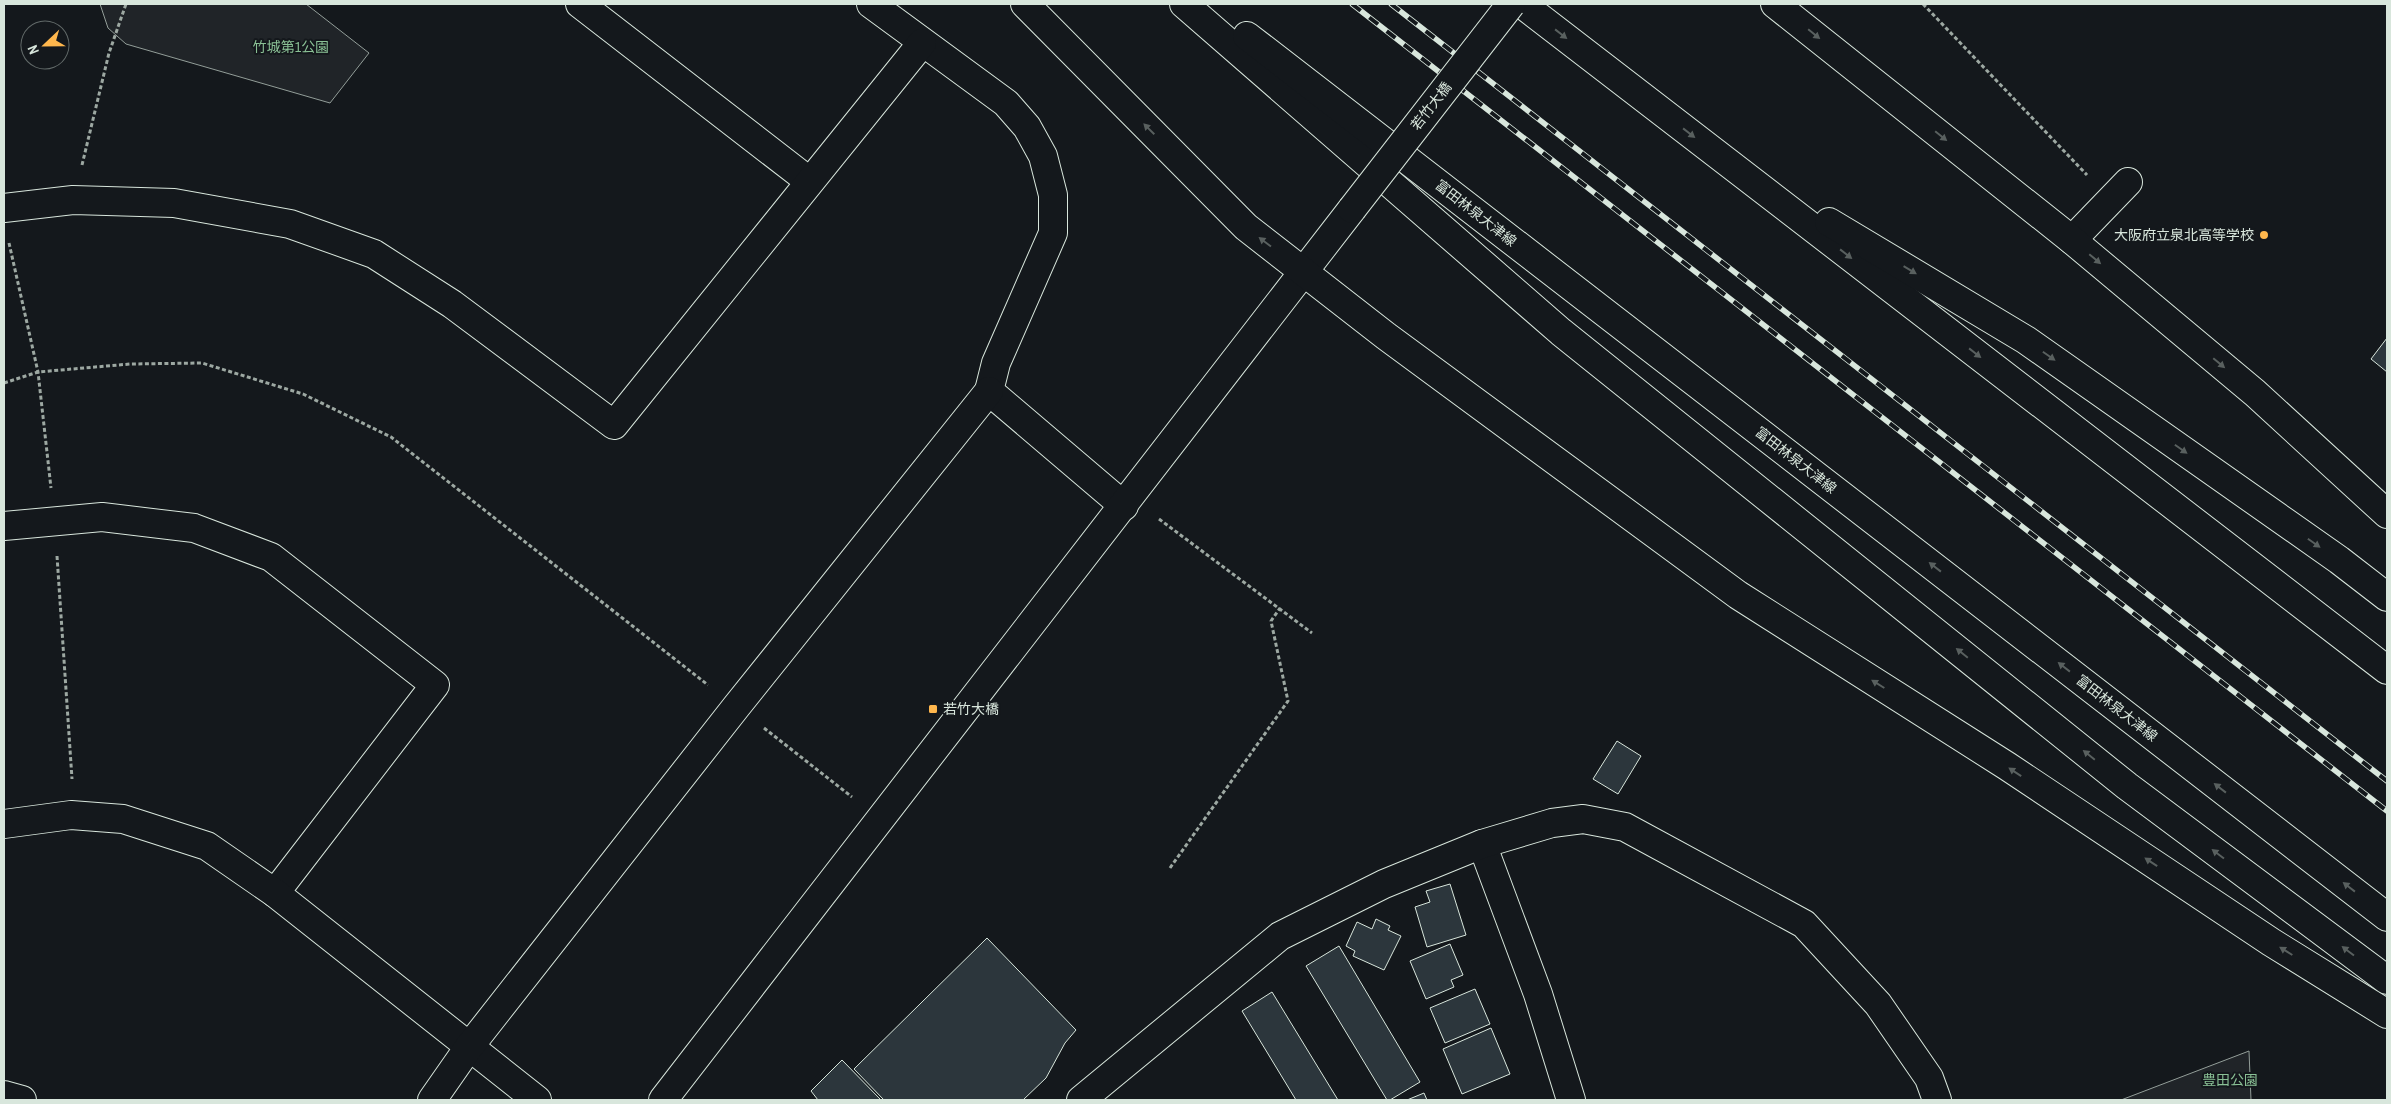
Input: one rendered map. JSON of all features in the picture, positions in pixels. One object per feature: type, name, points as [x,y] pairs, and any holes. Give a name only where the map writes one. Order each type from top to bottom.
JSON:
[{"type":"main road","points":[[580,4],[809,181]]},
{"type":"main road","points":[[432,1100],[469,1047],[736,706],[988,391],[996,363],[1053,233],[1053,195],[1043,156],[1027,127],[1006,103],[871,4]]},
{"type":"main road","points":[[1025,4],[1246,227],[1394,342],[1738,595],[2007,766],[2271,942],[2387,1014]]},
{"type":"main road","points":[[1184,4],[1562,332],[2127,786],[2387,980]]},
{"type":"main road","name":"富田林泉大津線","points":[[1206,4],[2387,917]]},
{"type":"main road","name":"若竹大橋","points":[[663,1100],[1511,4]]},
{"type":"main road","points":[[1522,4],[2387,670]]},
{"type":"main road","points":[[1776,4],[2072,240],[2255,394],[2387,514]]},
{"type":"main road","points":[[4,208],[73,200],[174,203],[290,224],[374,254],[452,304],[614,425],[922,43]]},
{"type":"main road","points":[[1718,156],[2026,340],[2339,560],[2387,597]]},
{"type":"main road","points":[[2072,240],[2119,190]]},
{"type":"main road","points":[[988,391],[1124,506]]},
{"type":"main road","points":[[4,526],[102,517],[194,528],[271,557],[435,685],[275,893]]},
{"type":"main road","points":[[4,824],[71,815],[123,819],[207,846],[275,893],[537,1100]]},
{"type":"main road","points":[[1080,1100],[1280,936],[1384,884],[1482,844],[1552,823],[1583,819],[1607,822],[1625,827],[1804,924],[1878,1004],[1929,1078],[1937,1100]]},
{"type":"main road","points":[[1482,844],[1538,994],[1571,1100]]},
{"type":"main road","points":[[4,1095],[22,1100]]},
{"type":"path","points":[[73,200],[110,53],[126,4]]},
{"type":"path","points":[[1923,4],[2119,190]]},
{"type":"path","points":[[4,383],[38,372],[130,364],[202,363],[303,394],[391,437],[857,800]]},
{"type":"path","points":[[1159,519],[1312,633]]},
{"type":"path","points":[[1170,868],[1288,701],[1271,621],[1280,608]]},
{"type":"green space","name":"竹城第1公園","points":[[100,4],[306,4],[369,53],[330,103],[126,44],[108,28]]},
{"type":"green space","name":"豊田公園","points":[[2249,1051],[2251,1100],[2121,1100]]},
{"type":"building","points":[[2387,338],[2387,372],[2371,359]]},
{"type":"building","points":[[1617,741],[1641,756],[1618,794],[1593,779]]},
{"type":"building","points":[[1450,884],[1466,935],[1427,947],[1415,907],[1430,902],[1426,891]]},
{"type":"building","points":[[1376,919],[1390,926],[1388,930],[1401,936],[1384,970],[1353,956],[1355,951],[1346,946],[1357,922],[1372,929]]},
{"type":"building","points":[[987,938],[1076,1030],[1065,1043],[1046,1078],[1023,1100],[884,1100],[854,1069]]},
{"type":"building","points":[[1450,944],[1463,975],[1451,980],[1454,987],[1426,999],[1410,961]]},
{"type":"building","points":[[1339,946],[1420,1082],[1390,1100],[1387,1100],[1306,966]]},
{"type":"building","points":[[1475,989],[1490,1024],[1445,1043],[1430,1008]]},
{"type":"building","points":[[1272,992],[1338,1100],[1296,1100],[1242,1011]]},
{"type":"building","points":[[1491,1028],[1510,1074],[1462,1094],[1443,1049]]},
{"type":"building","points":[[842,1060],[881,1100],[818,1100],[811,1091]]},
{"type":"building","points":[[1424,1093],[1427,1100],[1407,1100]]},
{"type":"railway","points":[[1352,4],[2387,811]]},
{"type":"railway","points":[[1391,4],[2387,781]]},
{"type":"place","name":"大阪府立泉北高等学校","points":[[2264,235]]},
{"type":"place","name":"若竹大橋","points":[[933,709]]}]
